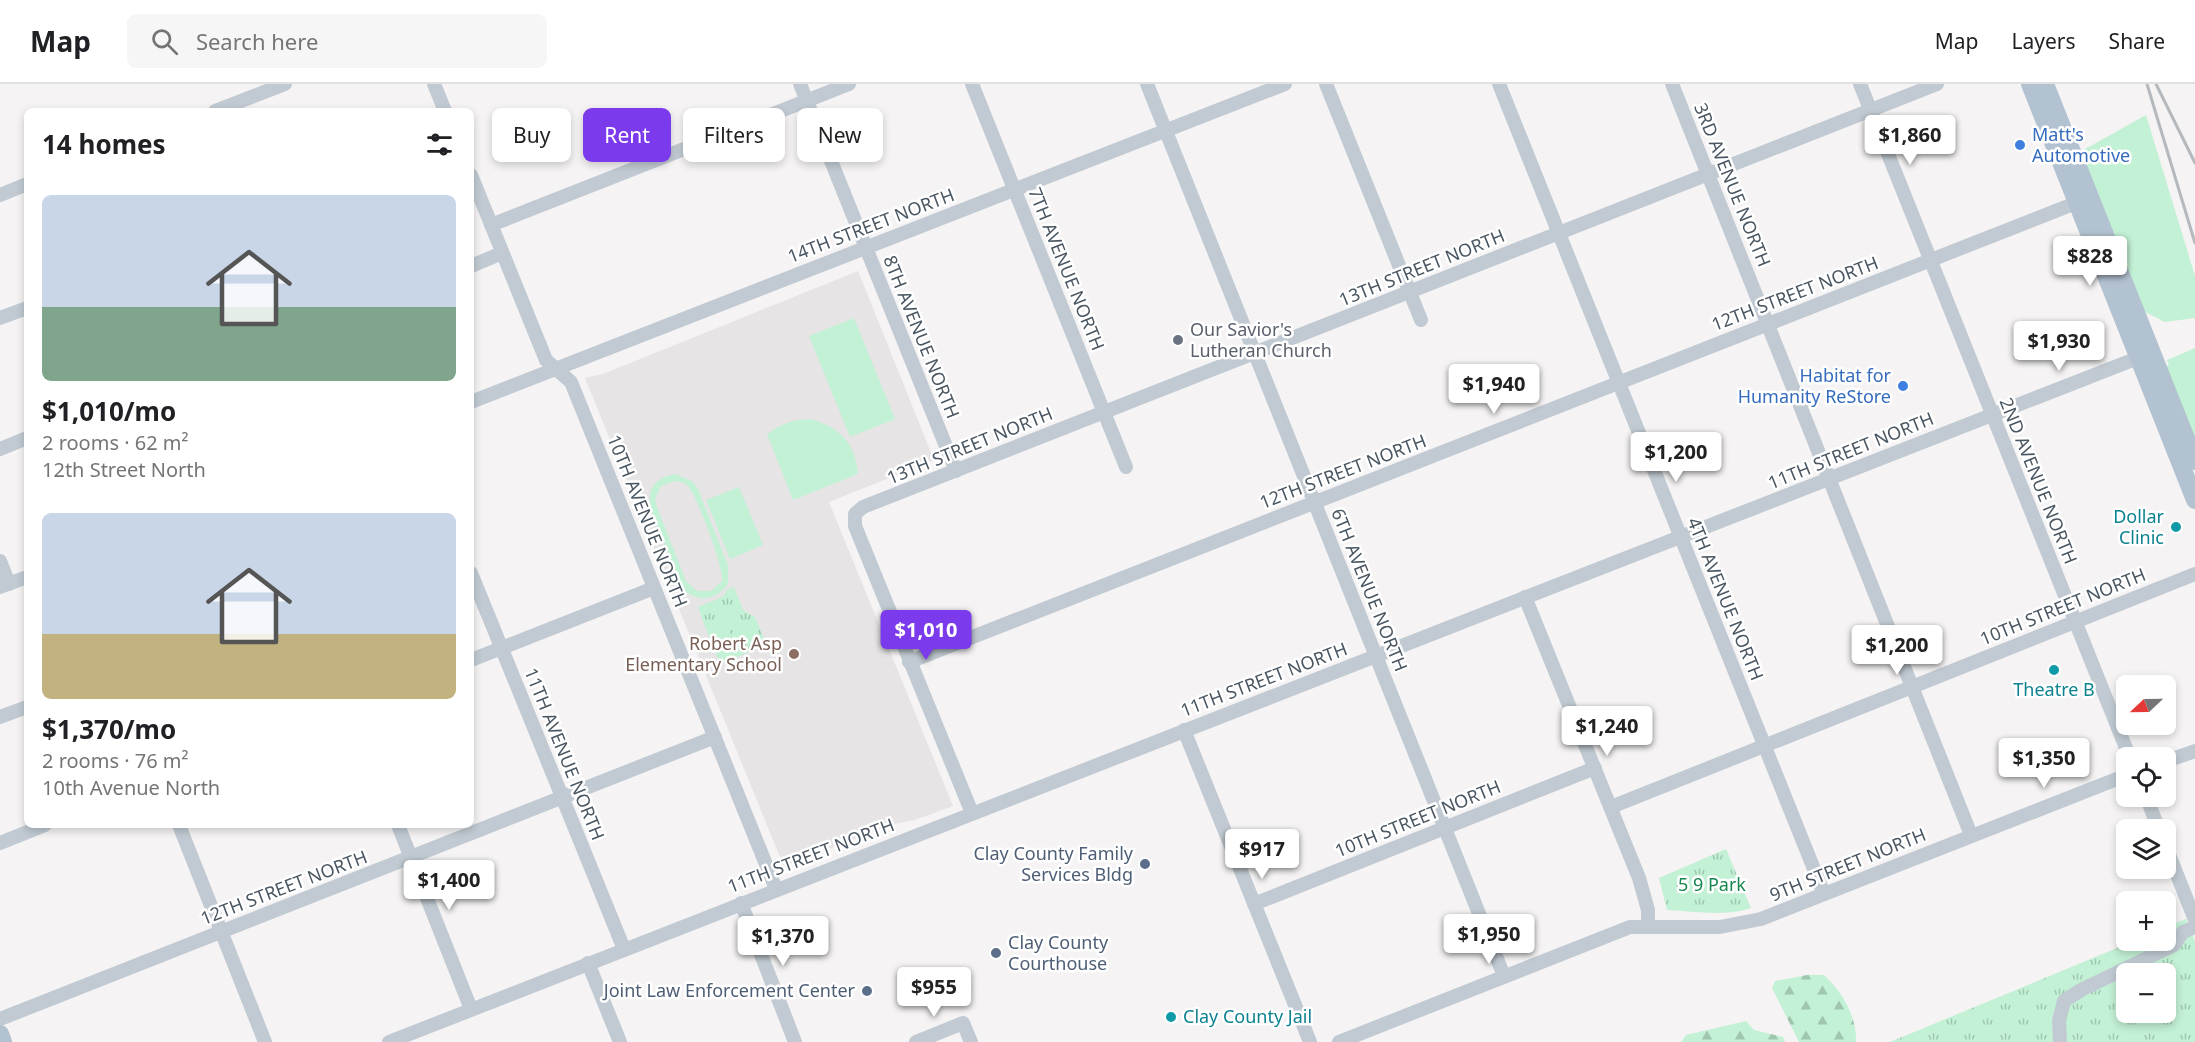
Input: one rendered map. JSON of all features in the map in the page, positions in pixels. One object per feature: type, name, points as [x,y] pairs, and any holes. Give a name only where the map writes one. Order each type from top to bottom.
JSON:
[{"type":"main road","points":[[2030,84],[2083,200],[2144,356],[2195,500]]},
{"type":"main road","points":[[2045,84],[2083,200]]},
{"type":"main road","points":[[2144,356],[2195,461]]},
{"type":"street","points":[[223,108],[285,84]]},
{"type":"street","points":[[434,84],[444,108]]},
{"type":"street","name":"8TH AVENUE NORTH","points":[[800,84],[956,471]]},
{"type":"street","points":[[491,225],[849,84]]},
{"type":"street","name":"7TH AVENUE NORTH","points":[[972,84],[1126,467]]},
{"type":"street","name":"6TH AVENUE NORTH","points":[[1148,84],[1504,976]]},
{"type":"street","name":"14TH STREET NORTH","points":[[474,401],[1285,84]]},
{"type":"street","points":[[1326,84],[1421,320]]},
{"type":"street","name":"4TH AVENUE NORTH","points":[[1499,84],[1824,894]]},
{"type":"street","name":"3RD AVENUE NORTH","points":[[1672,84],[1971,836]]},
{"type":"street","name":"2ND AVENUE NORTH","points":[[1860,84],[2126,747]]},
{"type":"street","name":"13TH STREET NORTH","points":[[909,662],[855,526],[855,514],[863,507],[1937,84]]},
{"type":"street","name":"10TH AVENUE NORTH","points":[[474,182],[546,360],[571,382],[776,889]]},
{"type":"street","points":[[0,195],[24,185]]},
{"type":"street","name":"12TH STREET NORTH","points":[[909,662],[2083,200]]},
{"type":"street","points":[[474,265],[502,254]]},
{"type":"street","points":[[0,318],[24,309]]},
{"type":"street","name":"11TH STREET NORTH","points":[[389,1042],[2144,356]]},
{"type":"street","points":[[0,449],[24,439]]},
{"type":"street","points":[[0,561],[5,586],[24,578]]},
{"type":"street","name":"10TH STREET NORTH","points":[[1611,807],[2195,574]]},
{"type":"street","name":"11TH AVENUE NORTH","points":[[474,580],[624,949]]},
{"type":"street","points":[[474,659],[654,588]]},
{"type":"street","points":[[1525,597],[1644,893],[1648,925]]},
{"type":"street","points":[[909,662],[972,813]]},
{"type":"street","points":[[0,717],[24,708]]},
{"type":"street","points":[[1184,730],[1310,1042]]},
{"type":"street","name":"12TH STREET NORTH","points":[[0,1019],[715,737]]},
{"type":"street","points":[[2176,758],[2195,751]]},
{"type":"street","name":"10TH STREET NORTH","points":[[1254,904],[1595,768]]},
{"type":"street","name":"9TH STREET NORTH","points":[[1340,1042],[1612,932],[1648,925],[1702,928],[1740,925],[2116,778]]},
{"type":"street","points":[[0,843],[38,828]]},
{"type":"street","points":[[180,828],[265,1042]]},
{"type":"street","points":[[399,828],[471,1010]]},
{"type":"street","points":[[2176,872],[2195,920]]},
{"type":"street","points":[[741,903],[795,1042]]},
{"type":"street","points":[[2060,1042],[2059,1021],[2064,1002],[2081,990],[2174,945],[2183,932],[2195,927]]},
{"type":"street","points":[[588,963],[620,1042]]},
{"type":"street","points":[[916,1042],[963,1023],[971,1042]]},
{"type":"shaded area","name":"Robert Asp Elementary School","points":[[858,271],[934,460],[829,502],[953,806],[915,820],[889,825],[784,867],[585,378],[603,374]]},
{"type":"green space","points":[[2146,115],[2195,276],[2195,318],[2165,322],[2145,312],[2078,153]]},
{"type":"green space","points":[[854,318],[895,419],[850,437],[809,336]]},
{"type":"green space","points":[[2195,348],[2195,446],[2164,368],[2169,365],[2167,360]]},
{"type":"green space","points":[[810,419],[830,427],[844,438],[853,453],[858,474],[793,500],[767,434],[787,423]]},
{"type":"green space","points":[[675,474],[692,481],[698,489],[728,565],[728,584],[714,596],[698,598],[686,592],[677,575],[652,514],[650,503],[650,493],[654,485],[662,478]],"holes":[[[675,481],[682,482],[692,492],[714,548],[722,581],[711,591],[697,591],[686,581],[657,507],[655,499],[661,486]]]},
{"type":"green space","points":[[739,487],[763,545],[730,559],[706,500]]},
{"type":"green space","points":[[734,587],[743,610],[755,617],[766,644],[740,656],[724,617],[704,624],[698,607],[722,597],[728,589]]},
{"type":"green space","points":[[724,616],[740,656],[720,664],[704,624]]},
{"type":"green space","name":"5 9 Park","points":[[1726,849],[1751,908],[1720,913],[1667,910],[1659,878]]},
{"type":"green space","points":[[2186,919],[2195,941],[2195,1042],[1890,1042],[2116,948],[2116,951],[2176,951],[2176,923]]},
{"type":"green space","points":[[1807,975],[1824,975],[1837,989],[1851,1014],[1856,1042],[1799,1042],[1772,988],[1775,981]]},
{"type":"green space","points":[[1746,1021],[1754,1030],[1783,1037],[1785,1042],[1681,1042],[1686,1035]]},
{"type":"railway","points":[[2147,84],[2195,243]]},
{"type":"railway","points":[[2156,84],[2195,163]]},
{"type":"place","name":"Matt's Automotive","points":[[2020,145]]},
{"type":"place","name":"Our Savior's Lutheran Church","points":[[1178,340]]},
{"type":"place","name":"Habitat for Humanity ReStore","points":[[1903,386]]},
{"type":"place","name":"Dollar Clinic","points":[[2176,527]]},
{"type":"place","name":"Robert Asp Elementary School","points":[[794,654]]},
{"type":"place","name":"Theatre B","points":[[2054,670]]},
{"type":"place","name":"Clay County Family Services Bldg","points":[[1145,864]]},
{"type":"place","name":"Clay County Courthouse","points":[[996,953]]},
{"type":"place","name":"Joint Law Enforcement Center","points":[[867,991]]},
{"type":"place","name":"Clay County Jail","points":[[1171,1017]]}]
